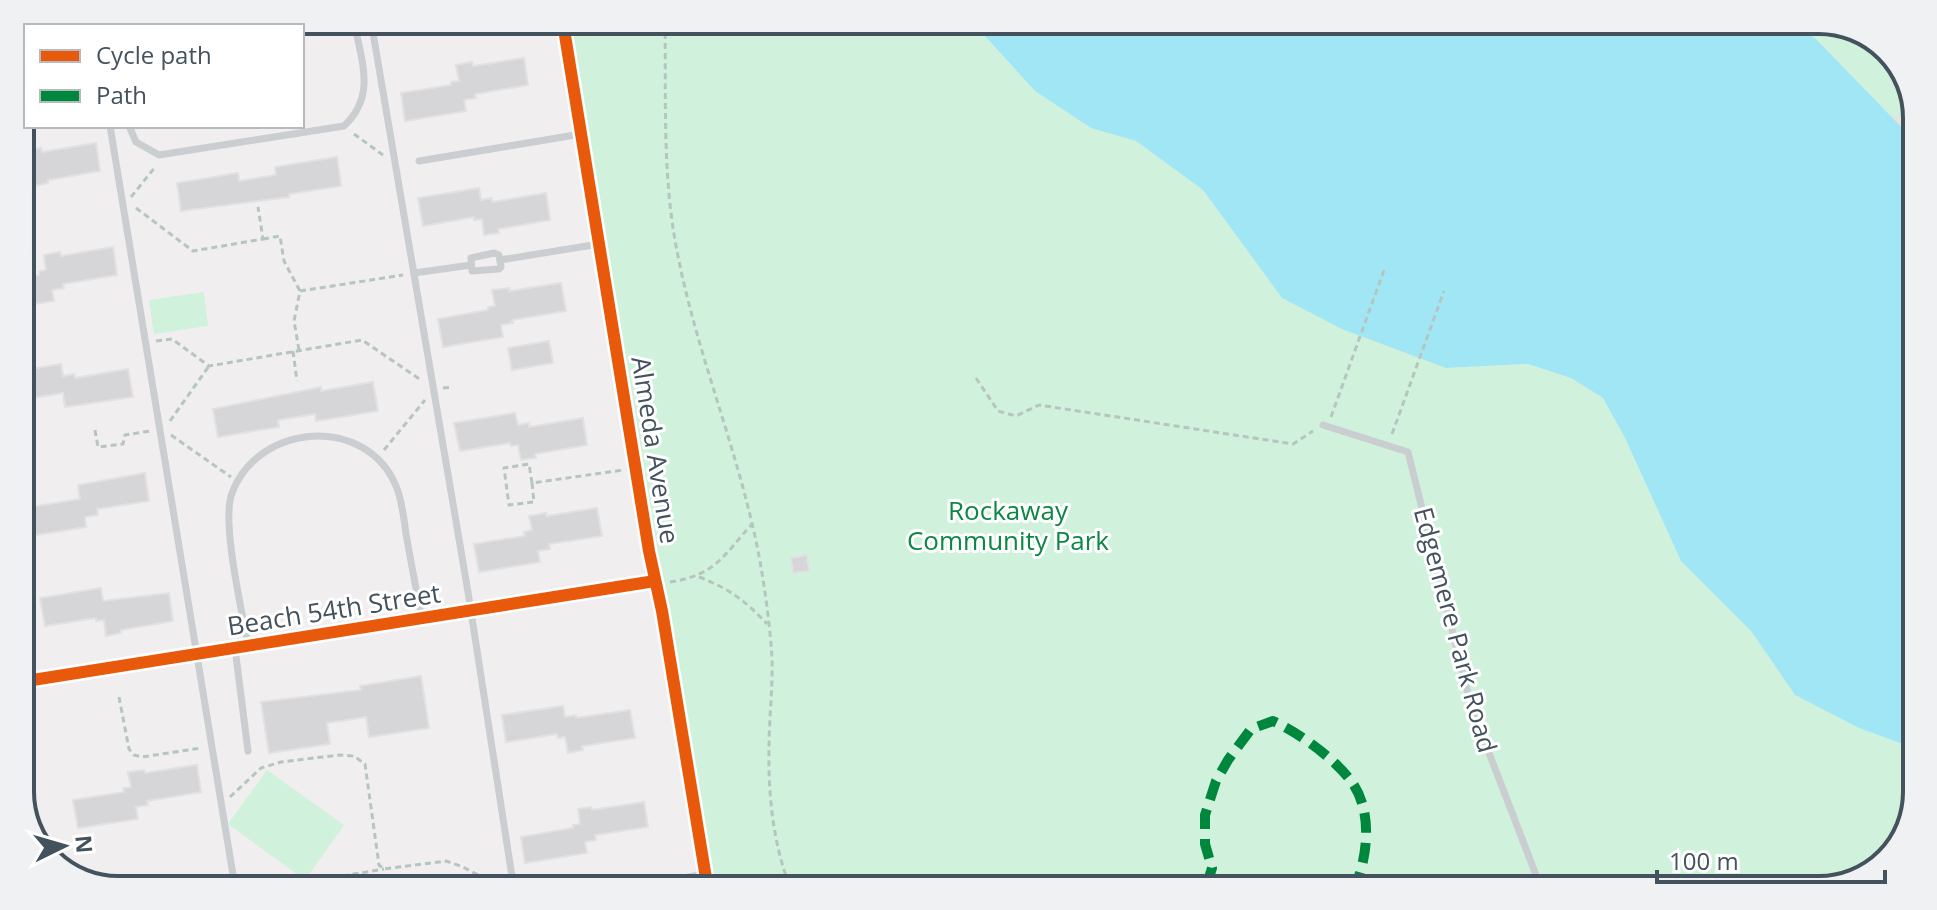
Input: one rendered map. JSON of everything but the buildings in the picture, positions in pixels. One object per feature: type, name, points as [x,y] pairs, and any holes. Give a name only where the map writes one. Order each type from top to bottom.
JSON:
[{"type":"street","name":"Almeda Avenue","points":[[565,34],[705,876]]},
{"type":"street","name":"Beach 54th Street","points":[[34,680],[655,581]]},
{"type":"lane","points":[[130,128],[136,142],[159,155],[344,126],[360,108],[366,90],[356,34]]},
{"type":"lane","points":[[373,34],[471,610],[512,876]]},
{"type":"lane","points":[[110,128],[233,876]]},
{"type":"lane","points":[[419,161],[581,134]]},
{"type":"lane","points":[[500,260],[599,244]]},
{"type":"lane","points":[[498,253],[500,260],[499,269],[473,272],[472,257],[498,253]]},
{"type":"lane","points":[[414,273],[471,265]]},
{"type":"lane","name":"Edgemere Park Road","points":[[1325,426],[1408,452],[1467,692],[1481,737],[1536,876]]},
{"type":"lane","points":[[248,751],[227,515],[232,493],[255,457],[276,445],[316,436],[357,442],[377,459],[396,484],[400,497],[422,618]]},
{"type":"path","points":[[665,34],[665,129],[674,230],[693,317],[729,434],[761,567],[772,660],[768,751],[771,797],[775,833],[787,876]]},
{"type":"path","points":[[344,126],[386,157],[394,157]]},
{"type":"path","points":[[123,203],[134,195],[156,167],[159,155]]},
{"type":"path","points":[[123,203],[135,208],[193,251],[280,236],[284,261],[300,291],[294,321],[299,350]]},
{"type":"path","points":[[258,207],[263,239]]},
{"type":"path","points":[[976,378],[998,411],[1016,416],[1039,405],[1293,444],[1325,426],[1384,270]]},
{"type":"path","points":[[300,291],[414,273]]},
{"type":"path","points":[[1388,446],[1444,291]]},
{"type":"path","points":[[146,343],[172,339],[209,366]]},
{"type":"path","points":[[95,430],[98,447],[123,444],[125,435],[161,430],[209,366],[362,340],[434,389],[377,459]]},
{"type":"path","points":[[293,351],[297,381]]},
{"type":"path","points":[[161,430],[238,482]]},
{"type":"path","points":[[529,464],[532,483],[534,502],[509,505],[504,468],[529,464]]},
{"type":"path","points":[[532,483],[635,468]]},
{"type":"path","points":[[655,581],[671,582],[699,577],[721,560],[752,524]]},
{"type":"path","points":[[699,577],[726,587],[747,603],[768,626]]},
{"type":"path","points":[[119,697],[129,749],[134,755],[142,757],[213,746]]},
{"type":"path","points":[[222,806],[261,768],[281,762],[354,756],[365,764],[379,865],[384,869]]},
{"type":"path","points":[[343,876],[446,861],[480,876]]},
{"type":"green space","name":"Rockaway Community Park","points":[[565,34],[984,35],[1035,91],[1091,128],[1136,141],[1203,190],[1282,298],[1446,368],[1528,364],[1571,378],[1603,398],[1625,438],[1681,561],[1753,632],[1795,695],[1859,728],[1903,744],[1901,808],[1889,839],[1866,862],[1830,875],[706,876]]},
{"type":"green space","points":[[1809,34],[1851,40],[1870,51],[1886,67],[1899,91],[1903,129]]},
{"type":"green space","points":[[204,292],[208,326],[154,334],[149,300]]},
{"type":"green space","points":[[267,770],[344,825],[308,876],[300,876],[228,824]]},
{"type":"sand","points":[[1889,115],[1903,118],[1903,163]]},
{"type":"water","points":[[1809,34],[1816,39],[1903,129],[1903,744],[1859,728],[1795,695],[1752,632],[1681,561],[1625,438],[1603,398],[1571,378],[1528,364],[1446,368],[1342,329],[1282,298],[1203,190],[1136,141],[1091,128],[1035,91],[984,35]]},
{"type":"marked path","points":[[1209,876],[1212,868],[1205,844],[1205,815],[1216,781],[1251,729],[1273,721],[1326,755],[1358,793],[1363,805],[1366,833],[1359,876]]},
{"type":"cycle path","points":[[565,34],[706,876]]},
{"type":"cycle path","points":[[34,680],[655,581]]}]
